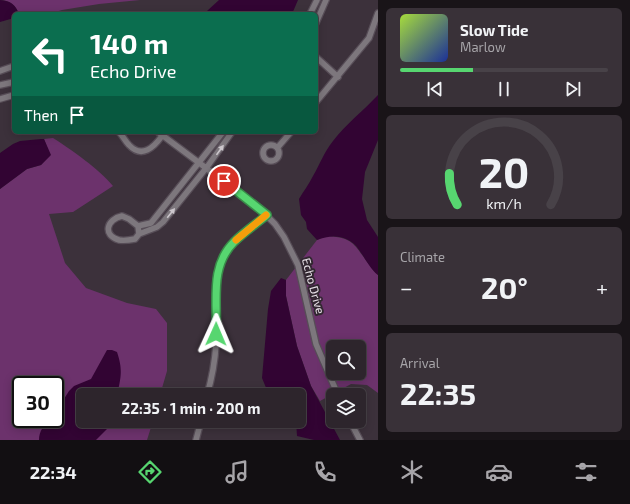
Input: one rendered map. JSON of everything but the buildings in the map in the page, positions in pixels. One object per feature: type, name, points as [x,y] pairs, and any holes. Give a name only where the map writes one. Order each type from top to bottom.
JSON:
[{"type":"street","points":[[311,12],[317,0]]},
{"type":"street","points":[[318,18],[326,0]]},
{"type":"street","points":[[318,100],[370,38],[378,13]]},
{"type":"street","points":[[318,58],[338,77]]},
{"type":"street","points":[[0,71],[12,67]]},
{"type":"street","points":[[0,85],[12,82]]},
{"type":"street","points":[[0,99],[12,96]]},
{"type":"street","points":[[121,134],[130,146],[134,149],[142,151],[151,148],[160,134]]},
{"type":"street","name":"Echo Drive","points":[[160,134],[207,167],[267,215],[284,237],[298,265],[316,344],[335,388]]},
{"type":"street","points":[[138,226],[151,223],[221,134]]},
{"type":"street","points":[[139,234],[138,226],[122,216],[115,218],[108,227],[108,231],[118,240],[135,239],[139,234],[158,227],[164,222],[207,167],[231,134]]},
{"type":"street","points":[[278,147],[289,134]]},
{"type":"street","points":[[208,388],[216,344],[216,284],[221,261],[234,242],[267,215]]},
{"type":"street","points":[[196,440],[199,428]]},
{"type":"street","points":[[354,428],[360,440]]},
{"type":"shaded area","points":[[0,0],[7,1],[16,8],[18,12],[12,12],[12,19],[0,22]]},
{"type":"shaded area","points":[[2,0],[140,0],[99,4],[56,12],[18,12],[13,4]]},
{"type":"shaded area","points":[[219,0],[298,0],[293,12],[207,11]]},
{"type":"shaded area","points":[[378,95],[378,140],[365,172],[362,199],[367,220],[378,237],[378,275],[370,267],[355,245],[350,241],[340,237],[328,237],[317,240],[307,229],[306,222],[301,215],[299,199],[333,141]]},
{"type":"shaded area","points":[[53,138],[85,160],[113,186],[73,212],[49,214],[65,263],[86,288],[127,303],[156,309],[167,323],[167,371],[162,388],[76,388],[76,428],[151,428],[147,440],[0,440],[0,189],[27,169],[41,165],[50,155],[44,139]]},
{"type":"shaded area","points":[[44,139],[51,155],[41,165],[27,169],[0,189],[0,153],[20,141]]},
{"type":"shaded area","points":[[327,236],[336,237],[347,240],[355,246],[378,275],[378,393],[367,385],[351,384],[344,388],[326,388],[326,398],[320,401],[311,386],[297,346],[286,296],[286,280],[317,240]]},
{"type":"shaded area","points":[[281,278],[286,280],[286,296],[297,346],[311,386],[326,414],[326,428],[334,428],[340,440],[314,440],[297,436],[296,428],[306,428],[306,388],[266,388],[262,378],[271,291]]},
{"type":"shaded area","points":[[107,350],[117,352],[121,374],[119,388],[76,388],[76,428],[108,428],[96,440],[39,440],[42,428],[64,428],[64,399],[74,386],[91,379]]},
{"type":"slow traffic","points":[[236,240],[266,215]]},
{"type":"route","points":[[216,334],[216,279],[221,261],[234,242],[267,215],[224,181]]}]
